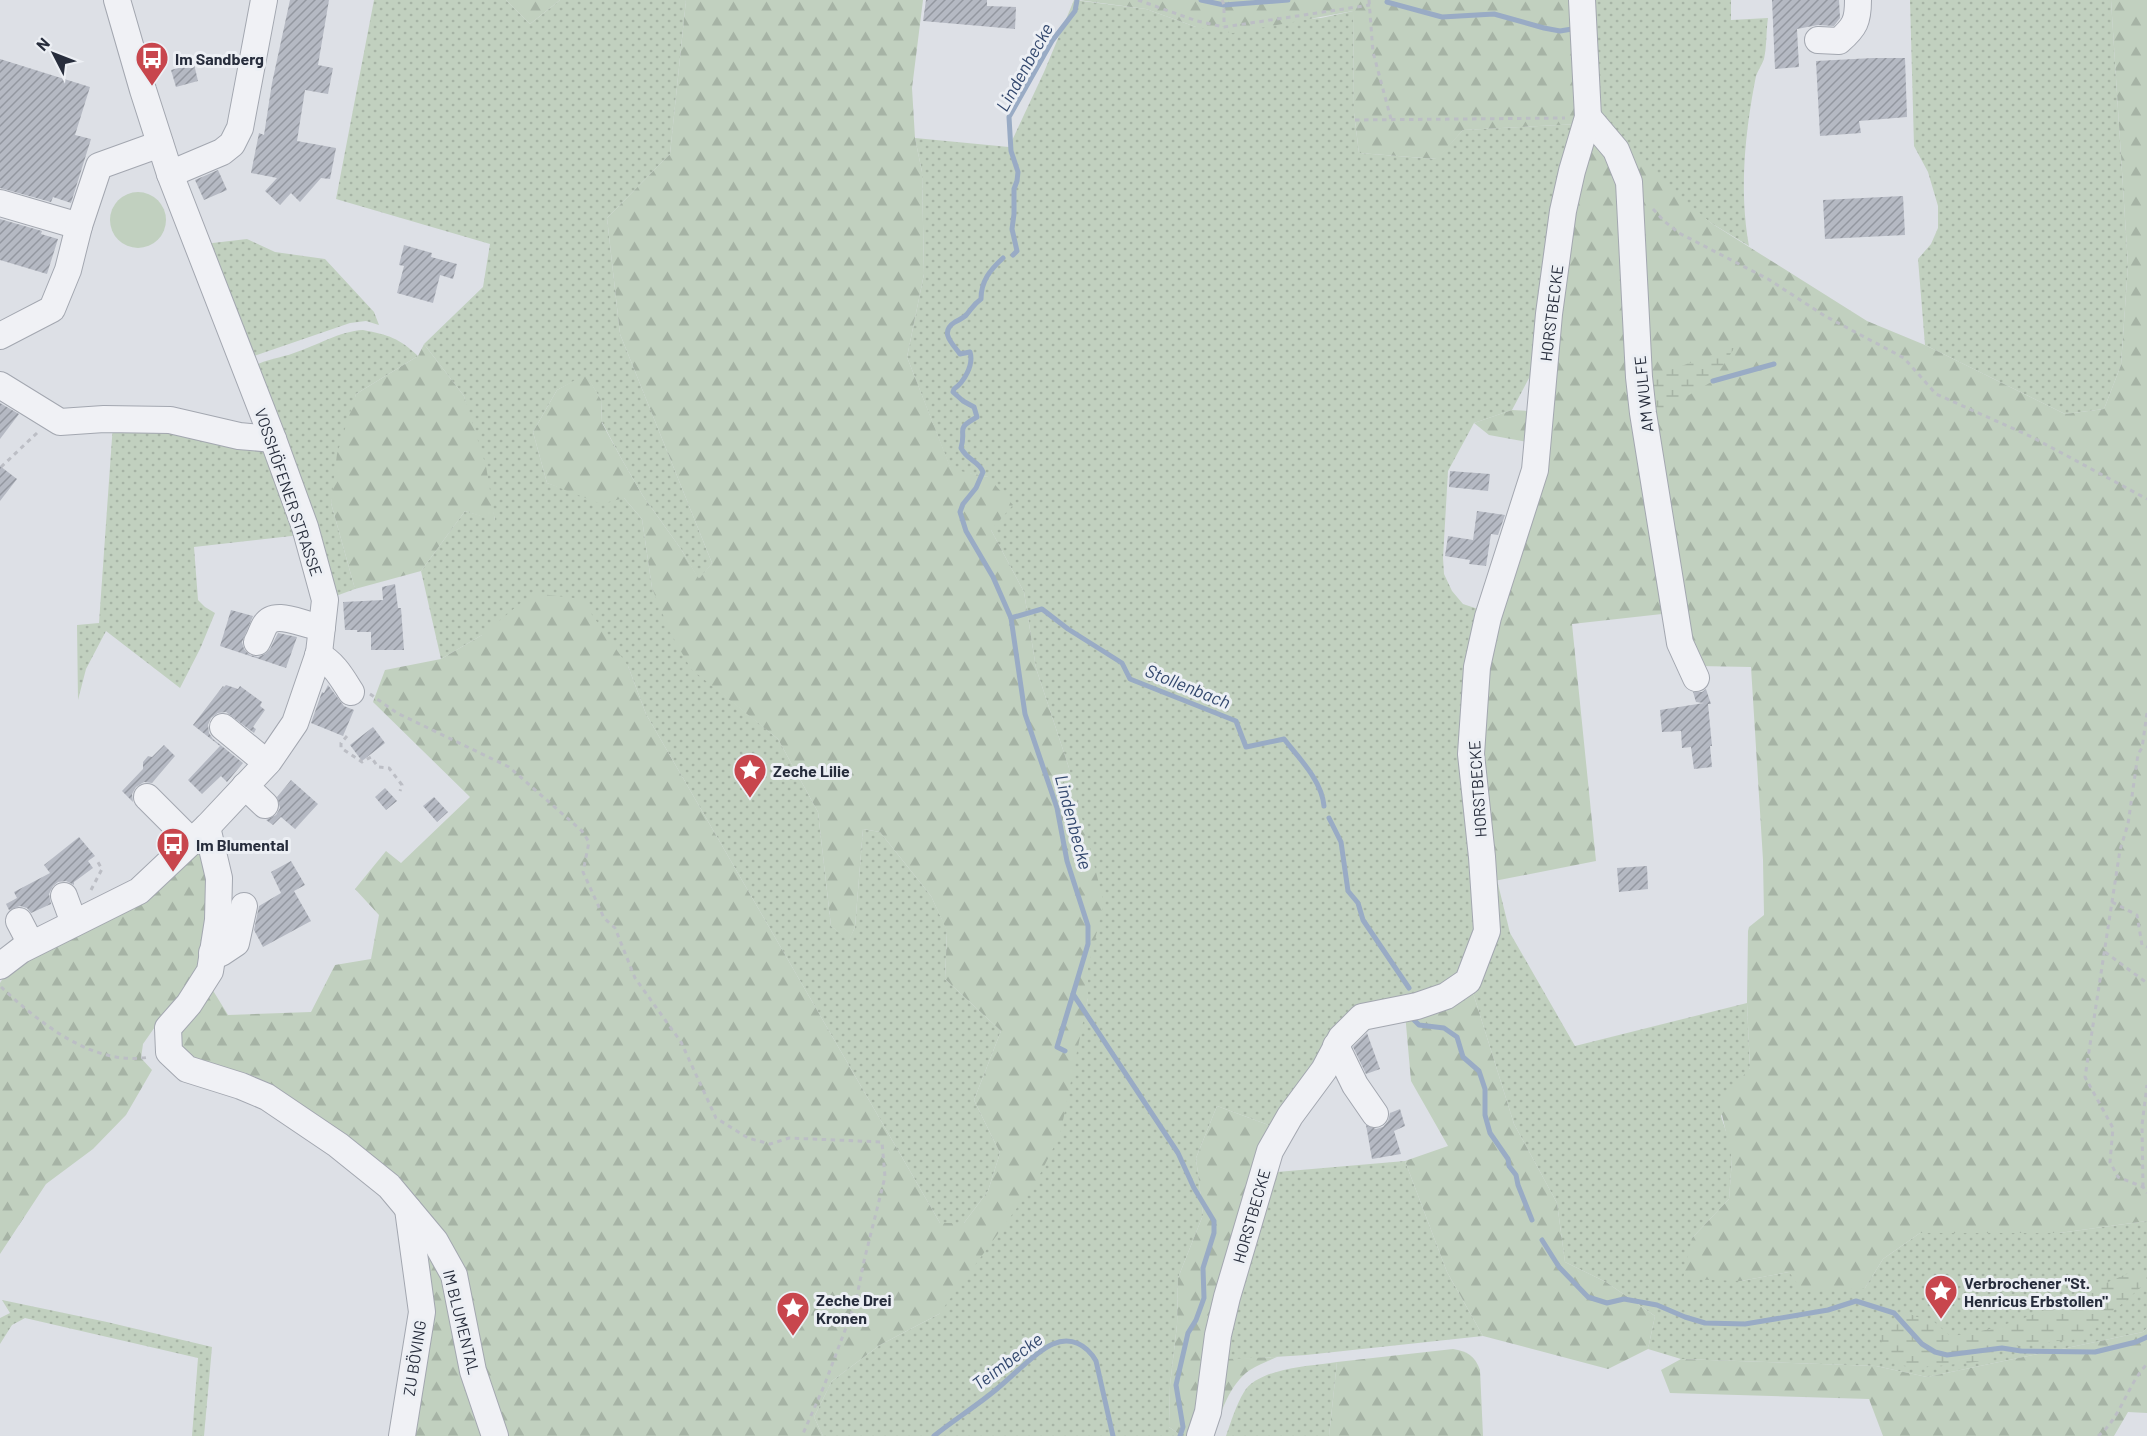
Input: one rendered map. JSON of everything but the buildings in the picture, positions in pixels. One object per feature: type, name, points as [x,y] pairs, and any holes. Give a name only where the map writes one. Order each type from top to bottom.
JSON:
[{"type":"street","name":"VOSSHÖFENER STRASSE","points":[[0,966],[31,945],[70,911],[139,891],[245,786],[272,757],[295,723],[318,656],[322,627],[325,600],[305,527],[170,174],[117,0]]},
{"type":"street","points":[[170,174],[222,152],[232,144],[240,128],[264,0]]},
{"type":"street","name":"HORSTBECKE","points":[[1200,1436],[1208,1412],[1218,1335],[1227,1297],[1269,1151],[1290,1116],[1324,1070],[1341,1038],[1362,1017],[1417,1006],[1446,996],[1468,981],[1487,931],[1471,754],[1477,667],[1488,617],[1535,470],[1550,314],[1563,211],[1588,117],[1582,0]]},
{"type":"street","points":[[1818,40],[1839,41],[1854,28],[1858,0]]},
{"type":"street","name":"AM WULFE","points":[[1588,117],[1616,150],[1629,182],[1639,377],[1643,413],[1680,643],[1696,678]]},
{"type":"street","points":[[0,336],[52,309],[68,270],[79,226],[99,166],[160,144]]},
{"type":"street","points":[[0,203],[79,226]]},
{"type":"street","points":[[0,385],[60,422],[104,419],[170,420],[239,435],[273,439]]},
{"type":"street","points":[[257,642],[265,625],[271,618],[278,616],[312,627],[322,627]]},
{"type":"street","points":[[318,656],[326,660],[358,691]]},
{"type":"street","points":[[223,727],[272,757]]},
{"type":"street","points":[[256,736],[272,757]]},
{"type":"street","points":[[245,786],[265,805]]},
{"type":"street","points":[[147,797],[199,834],[219,879],[218,920],[210,970],[189,1004],[168,1028],[169,1052]]},
{"type":"street","points":[[212,953],[221,953],[236,943],[244,906]]},
{"type":"street","points":[[19,921],[31,945]]},
{"type":"street","points":[[1336,1046],[1356,1085],[1375,1114]]},
{"type":"street","name":"IM BLUMENTAL","points":[[169,1052],[187,1069],[267,1097],[338,1145],[389,1186],[435,1241],[454,1275],[473,1371],[495,1436]]},
{"type":"street","name":"ZU BÖVING","points":[[402,1436],[422,1312],[408,1209]]},
{"type":"path","points":[[1138,0],[1197,21],[1224,27],[1370,5]]},
{"type":"path","points":[[1222,0],[1224,27]]},
{"type":"path","points":[[1369,0],[1373,52],[1391,119]]},
{"type":"path","points":[[1355,120],[1495,120],[1588,117]]},
{"type":"path","points":[[1629,182],[1664,221],[1679,233],[1768,279],[1825,316],[1904,358],[1936,394],[2032,437],[2147,499]]},
{"type":"path","points":[[1,466],[28,443],[51,418]]},
{"type":"path","points":[[358,691],[397,713],[509,767],[582,831],[589,843],[583,872],[604,918],[615,928],[635,978],[681,1042],[717,1118],[748,1138],[771,1144],[789,1138],[882,1142],[885,1177],[856,1301],[824,1386],[802,1436]]},
{"type":"path","points":[[2143,1187],[2118,1177],[2110,1162],[2113,1128],[2085,1077],[2120,850],[2128,824],[2147,713]]},
{"type":"path","points":[[347,736],[340,743],[342,748],[362,762],[371,757],[378,767],[389,768],[402,785],[400,790]]},
{"type":"path","points":[[70,911],[85,902],[99,877],[102,869],[96,859]]},
{"type":"path","points":[[2112,902],[2137,915],[2142,945],[2147,947]]},
{"type":"path","points":[[2104,951],[2147,983]]},
{"type":"path","points":[[0,985],[32,1016],[80,1047],[125,1058],[146,1058],[169,1052]]},
{"type":"path","points":[[2147,1085],[2142,1125],[2143,1187],[2147,1193]]},
{"type":"path","points":[[2098,1436],[2123,1404],[2136,1377],[2147,1364]]},
{"type":"green space","points":[[374,0],[506,0],[530,24],[560,0],[686,0],[670,154],[607,218],[620,334],[712,563],[699,580],[681,549],[643,496],[621,458],[602,422],[601,400],[586,375],[557,390],[533,432],[547,483],[574,492],[624,498],[642,519],[652,588],[691,668],[778,739],[818,812],[831,926],[849,940],[855,927],[863,829],[880,832],[931,896],[947,930],[945,979],[1001,1031],[974,1100],[1000,1153],[988,1191],[964,1223],[940,1223],[646,714],[628,666],[482,635],[441,659],[421,571],[465,511],[495,520],[464,396],[424,344],[483,287],[490,244],[336,199]]},
{"type":"green space","points":[[506,0],[560,0],[530,24]]},
{"type":"green space","points":[[686,0],[923,0],[912,88],[915,138],[922,172],[924,274],[907,357],[951,469],[988,477],[1013,505],[991,530],[1024,592],[1036,668],[1069,768],[1104,903],[1088,968],[1088,998],[1060,1135],[1036,1182],[939,1314],[880,1345],[832,1381],[814,1417],[823,1436],[406,1436],[427,1310],[430,1224],[400,1190],[178,1052],[182,1019],[209,984],[228,1015],[311,1012],[335,965],[371,959],[379,915],[355,889],[386,851],[401,863],[470,797],[373,702],[385,670],[441,659],[482,635],[533,593],[581,599],[628,666],[646,714],[940,1223],[964,1223],[988,1191],[1000,1153],[974,1100],[1001,1031],[945,979],[947,931],[931,896],[880,832],[863,829],[855,927],[849,941],[831,926],[818,812],[778,739],[691,669],[670,632],[652,588],[642,519],[624,498],[601,504],[547,483],[533,432],[557,390],[586,374],[601,400],[602,423],[621,458],[643,496],[681,549],[699,579],[712,563],[620,334],[607,218],[670,154]]},
{"type":"green space","points":[[1074,0],[1146,9],[1196,27],[1321,18],[1353,11],[1354,113],[1359,153],[1436,159],[1463,130],[1579,124],[1537,363],[1512,410],[1474,423],[1448,471],[1444,574],[1452,591],[1463,604],[1481,610],[1463,738],[1462,789],[1482,932],[1465,977],[1360,1014],[1274,1127],[1217,1106],[1196,1158],[1203,1215],[1178,1278],[1177,1325],[1170,1385],[1169,1427],[1182,1436],[823,1436],[814,1417],[832,1381],[880,1345],[939,1314],[1084,1015],[1088,998],[1088,968],[1069,768],[1036,668],[1024,592],[991,530],[988,477],[951,470],[907,357],[924,274],[922,172],[915,138],[1009,147]]},
{"type":"green space","points":[[1078,0],[1576,0],[1579,124],[1463,130],[1437,159],[1359,153],[1354,113],[1353,11],[1233,33],[1196,27],[1146,9]]},
{"type":"green space","points":[[1587,0],[1731,0],[1731,20],[1768,18],[1765,54],[1756,76],[1746,140],[1744,204],[1749,246],[1711,223],[1655,181],[1598,115]]},
{"type":"green space","points":[[1910,0],[2111,0],[2128,265],[2121,365],[2104,409],[2065,414],[1925,345],[1918,259],[1931,244],[1938,228],[1938,206],[1928,172],[1914,146]]},
{"type":"green space","points":[[2111,0],[2147,0],[2147,1221],[2059,1233],[1920,1233],[1883,1259],[1865,1288],[1803,1292],[1789,1272],[1741,1281],[1683,1279],[1692,1238],[1729,1199],[1732,1159],[1720,1106],[1723,1099],[1750,1068],[1747,1003],[1748,931],[1749,927],[1764,915],[1763,860],[1751,667],[1699,666],[1680,612],[1572,624],[1596,861],[1489,882],[1481,668],[1533,443],[1489,435],[1474,423],[1512,410],[1545,412],[1548,359],[1591,129],[1608,133],[1711,223],[1867,321],[1925,345],[2065,414],[2104,409],[2121,365],[2128,265]]},
{"type":"green space","points":[[133,192],[143,192],[158,200],[164,209],[166,220],[164,231],[158,240],[143,248],[133,248],[122,243],[115,236],[110,225],[110,215],[115,204],[122,197]]},
{"type":"green space","points":[[247,239],[275,252],[325,259],[374,312],[379,325],[366,321],[350,323],[248,358],[204,244]]},
{"type":"green space","points":[[363,330],[393,338],[418,356],[356,394],[331,503],[355,589],[333,597],[253,367],[337,336]]},
{"type":"green space","points":[[424,344],[464,396],[486,466],[495,521],[465,511],[421,571],[355,589],[331,503],[337,454],[356,394],[418,356]]},
{"type":"green space","points":[[1735,347],[1713,381],[1653,416],[1653,376]]},
{"type":"green space","points":[[164,423],[261,447],[269,455],[300,535],[194,547],[198,600],[215,613],[180,688],[106,631],[86,669],[78,700],[77,625],[99,623],[113,424]]},
{"type":"green space","points":[[204,841],[214,879],[199,977],[164,1014],[143,1044],[141,1058],[152,1070],[126,1115],[93,1149],[46,1184],[0,1254],[0,983],[7,972]]},
{"type":"green space","points":[[1497,880],[1510,933],[1575,1046],[1747,1003],[1750,1068],[1721,1116],[1732,1159],[1729,1199],[1692,1238],[1741,1281],[1789,1272],[1865,1288],[1883,1259],[1920,1233],[2059,1233],[2147,1221],[2147,1328],[2143,1332],[1927,1377],[1876,1366],[1681,1359],[1648,1349],[1655,1316],[1606,1282],[1565,1262],[1557,1203],[1514,1124],[1470,983],[1489,882]]},
{"type":"green space","points":[[1470,983],[1514,1124],[1557,1203],[1565,1262],[1606,1282],[1655,1316],[1648,1349],[1608,1369],[1483,1336],[1447,1272],[1405,1161],[1448,1146],[1411,1081],[1405,1013]]},
{"type":"green space","points":[[1217,1106],[1274,1127],[1265,1172],[1277,1172],[1235,1317],[1227,1359],[1277,1357],[1250,1370],[1236,1383],[1226,1400],[1212,1436],[1182,1436],[1169,1427],[1170,1385],[1177,1325],[1178,1278],[1203,1215],[1196,1158]]},
{"type":"green space","points":[[1405,1161],[1447,1272],[1483,1336],[1306,1355],[1227,1360],[1235,1317],[1277,1172]]},
{"type":"green space","points":[[2134,1271],[2147,1271],[2147,1282],[2082,1338],[2002,1348],[1985,1361],[1919,1368],[1900,1365],[1885,1350],[1879,1335],[1903,1311],[1917,1317],[1931,1319],[1950,1336],[1998,1327]]},
{"type":"green space","points":[[2,1300],[212,1347],[204,1436],[192,1436],[198,1358],[25,1318],[12,1325],[0,1344],[0,1318],[10,1313]]},
{"type":"green space","points":[[2147,1328],[2147,1413],[2128,1412],[2114,1436],[1883,1436],[1869,1399],[1670,1393],[1661,1370],[1681,1359],[1876,1366],[1927,1377],[2143,1332]]},
{"type":"green space","points":[[1453,1349],[1470,1355],[1480,1370],[1483,1436],[1329,1436],[1337,1362]]},
{"type":"green space","points":[[1337,1362],[1329,1436],[1226,1436],[1239,1402],[1251,1384],[1273,1373]]},
{"type":"waterway","name":"Lindenbecke","points":[[1013,255],[1017,251],[1012,229],[1014,189],[1018,172],[1011,151],[1009,117],[1052,41],[1075,11],[1077,0]]},
{"type":"waterway","points":[[1201,0],[1224,5],[1288,0]]},
{"type":"waterway","points":[[1387,2],[1442,17],[1494,14],[1544,28],[1560,31],[1572,29]]},
{"type":"waterway","name":"Lindenbecke","points":[[1003,258],[987,276],[981,299],[966,315],[950,326],[947,334],[960,354],[970,352],[971,362],[967,373],[953,392],[974,407],[977,417],[963,427],[961,448],[983,472],[976,488],[963,504],[960,512],[966,531],[993,577],[1011,618],[1025,714],[1057,808],[1067,861],[1088,926],[1088,944],[1073,994],[1178,1153],[1194,1188],[1214,1221],[1214,1233],[1203,1268],[1204,1298],[1196,1320],[1188,1333],[1176,1385],[1183,1427],[1180,1436]]},
{"type":"waterway","points":[[1713,381],[1774,364]]},
{"type":"waterway","name":"Stollenbach","points":[[1011,618],[1042,609],[1068,629],[1122,663],[1130,679],[1236,721],[1246,747],[1284,739],[1314,779],[1324,806]]},
{"type":"waterway","name":"Stollenbach","points":[[1329,818],[1341,842],[1348,891],[1358,903],[1363,920],[1409,988]]},
{"type":"waterway","points":[[1065,1051],[1057,1047],[1073,994]]},
{"type":"waterway","points":[[1410,1016],[1419,1025],[1444,1028],[1457,1037],[1463,1057],[1479,1071],[1485,1089],[1485,1115],[1490,1133],[1516,1175],[1532,1220]]},
{"type":"waterway","points":[[1542,1240],[1559,1267],[1588,1297],[1607,1303],[1624,1299],[1657,1305],[1705,1323],[1745,1324],[1828,1310],[1856,1301],[1894,1313],[1922,1344],[1935,1352],[1947,1355],[2002,1348],[2021,1351],[2095,1352],[2147,1337]]},
{"type":"waterway","name":"Teimbecke","points":[[934,1436],[990,1394],[1039,1352],[1053,1344],[1066,1341],[1083,1346],[1096,1361],[1113,1436]]},
{"type":"place","name":"Im Sandberg","points":[[152,87]]},
{"type":"place","name":"Zeche Lilie","points":[[750,799]]},
{"type":"place","name":"Im Blumental","points":[[173,873]]},
{"type":"place","name":"Verbrochener \"St. Henricus Erbstollen\"","points":[[1941,1320]]},
{"type":"place","name":"Zeche Drei Kronen","points":[[793,1337]]}]
